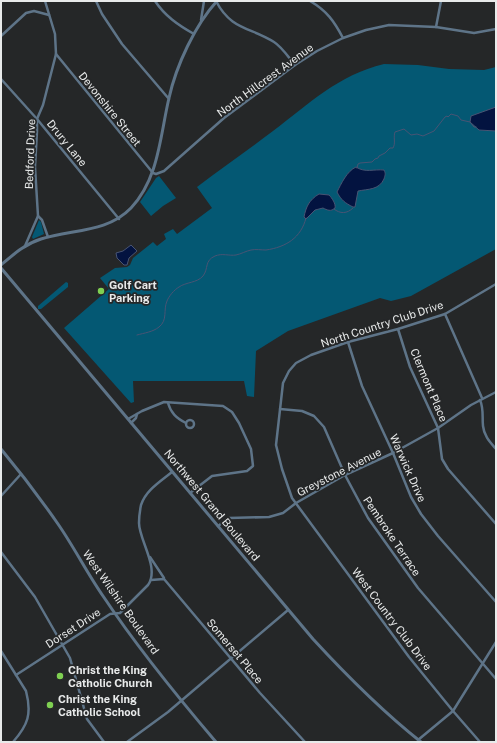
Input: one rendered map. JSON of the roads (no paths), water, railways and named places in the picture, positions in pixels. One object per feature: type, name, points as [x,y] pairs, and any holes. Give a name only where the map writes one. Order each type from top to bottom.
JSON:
[{"type":"street","name":"Bedford Drive","points":[[25,246],[36,224],[38,216],[35,167],[37,119],[43,105],[56,54],[55,34],[45,1]]},
{"type":"street","points":[[96,1],[122,44],[169,99]]},
{"type":"street","points":[[155,1],[163,12],[172,20],[194,34]]},
{"type":"street","points":[[202,21],[204,1]]},
{"type":"street","points":[[1,265],[25,246],[48,237],[98,228],[127,212],[140,198],[153,173],[176,74],[194,34],[216,1],[221,11],[230,20],[241,28],[275,43],[295,65]]},
{"type":"street","points":[[310,1],[332,18],[343,38]]},
{"type":"street","points":[[436,27],[441,1]]},
{"type":"street","points":[[1,36],[26,13],[34,12],[49,15]]},
{"type":"street","name":"North Hillcrest Avenue","points":[[153,173],[161,173],[224,118],[295,65],[317,51],[343,38],[366,30],[389,26],[436,27],[474,33],[496,29]]},
{"type":"street","name":"Devonshire Street","points":[[56,54],[153,173]]},
{"type":"street","name":"Drury Lane","points":[[1,79],[37,119],[118,218]]},
{"type":"street","name":"Bedford Drive","points":[[38,216],[42,220],[48,237]]},
{"type":"street","name":"Northwest Grand Boulevard","points":[[1,268],[313,639],[350,678],[397,723],[419,741]]},
{"type":"street","name":"North Country Club Drive","points":[[296,503],[292,498],[282,469],[276,445],[283,383],[289,371],[296,363],[311,355],[348,342],[377,333],[398,329],[445,314],[496,284]]},
{"type":"street","points":[[445,314],[481,399],[484,431],[486,437],[496,449]]},
{"type":"street","name":"Clermont Place","points":[[398,329],[410,367],[438,428],[442,459],[448,469],[496,524]]},
{"type":"street","name":"Warwick Drive","points":[[348,342],[362,386],[393,453],[411,497],[421,514],[438,536],[496,602]]},
{"type":"street","name":"Greystone Avenue","points":[[218,526],[232,517],[269,517],[283,513],[296,503],[345,475],[393,453],[438,428],[481,399],[496,392]]},
{"type":"street","points":[[128,419],[134,414],[155,405],[168,402],[216,405],[226,408],[232,412],[239,423],[251,449],[253,466],[248,471],[212,476],[190,493]]},
{"type":"street","points":[[168,402],[175,416],[186,423]]},
{"type":"street","name":"Pembroke Terrace","points":[[280,409],[302,411],[314,416],[324,427],[345,475],[368,518],[418,588],[496,680]]},
{"type":"street","points":[[131,423],[136,418],[137,414]]},
{"type":"street","name":"West Wilshire Boulevard","points":[[1,449],[21,473],[58,525],[115,614],[216,742]]},
{"type":"street","points":[[164,579],[151,580],[149,555],[139,524],[141,504],[152,488],[172,472]]},
{"type":"street","points":[[1,496],[21,473]]},
{"type":"street","name":"West Country Club Drive","points":[[296,503],[409,657],[480,742]]},
{"type":"street","points":[[1,552],[35,597],[70,658],[87,719],[104,742]]},
{"type":"street","name":"Somerset Place","points":[[149,555],[164,579],[304,742]]},
{"type":"street","name":"Dorset Drive","points":[[16,675],[110,614],[120,613],[151,580]]},
{"type":"street","points":[[127,742],[182,700],[288,610]]},
{"type":"street","points":[[419,741],[453,711],[496,642]]},
{"type":"street","points":[[1,651],[26,691],[29,708],[28,719],[25,727],[13,742]]},
{"type":"waterway","points":[[357,168],[358,164],[372,162],[390,148],[393,148],[395,132],[404,129],[411,135],[417,134],[423,136],[434,131],[445,117],[448,117],[451,114],[458,116],[461,120],[470,122],[474,127],[476,127]]},
{"type":"waterway","points":[[334,209],[344,213],[353,208]]},
{"type":"waterway","points":[[137,335],[154,330],[162,324],[166,304],[170,295],[182,285],[201,278],[205,273],[209,260],[218,255],[236,255],[251,250],[266,250],[280,247],[296,236],[304,225],[306,218]]},
{"type":"place","name":"Golf Cart Parking","points":[[101,291]]},
{"type":"place","name":"Christ the King Catholic Church","points":[[60,676]]},
{"type":"place","name":"Christ the King Catholic School","points":[[50,705]]}]
